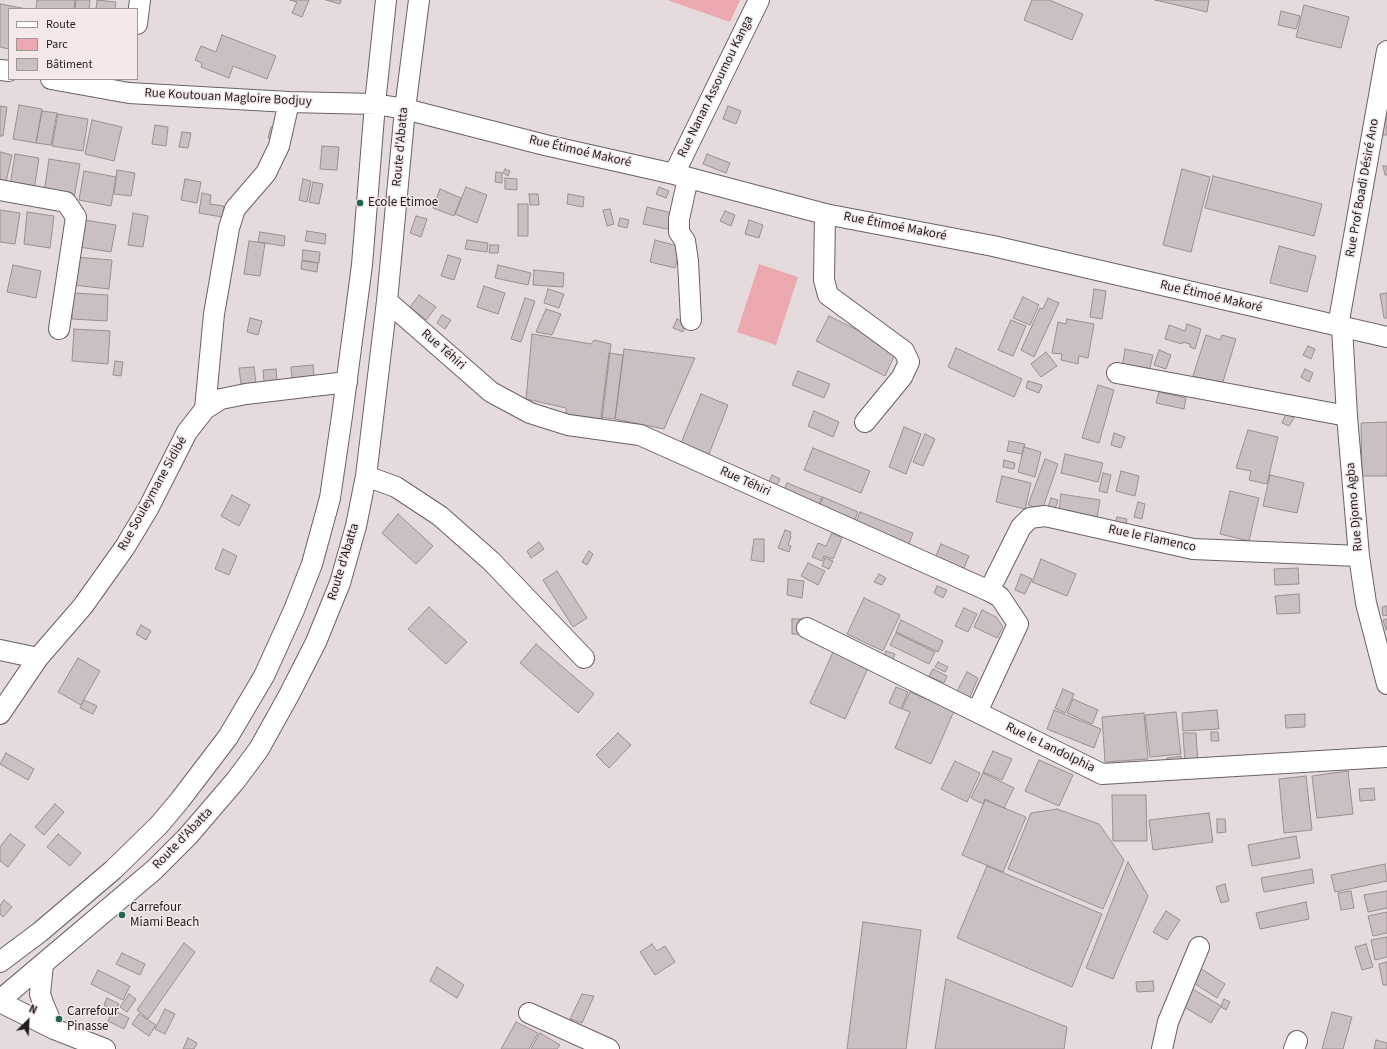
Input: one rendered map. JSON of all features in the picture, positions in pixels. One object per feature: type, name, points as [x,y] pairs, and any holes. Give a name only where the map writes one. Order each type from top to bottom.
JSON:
[{"type":"street","points":[[138,16],[140,0]]},
{"type":"street","name":"Route d'Abatta","points":[[0,962],[40,932],[76,902],[113,870],[159,825],[228,737],[264,676],[294,610],[312,564],[330,498],[362,266],[386,0]]},
{"type":"street","name":"Route d'Abatta","points":[[0,1001],[154,870],[177,847],[222,796],[259,749],[316,642],[340,583],[356,526],[366,476],[387,301],[405,108],[419,0]]},
{"type":"street","name":"Rue Nanan Assoumou Kanga","points":[[691,320],[688,262],[685,241],[679,232],[681,176],[759,0]]},
{"type":"street","name":"Rue Prof Boadi Désiré Ano","points":[[1340,326],[1387,51]]},
{"type":"street","name":"Rue Koutouan Magloire Bodjuy","points":[[62,80],[289,102],[376,104],[405,108]]},
{"type":"street","points":[[205,409],[214,314],[229,228],[235,208],[266,173],[279,146],[289,102]]},
{"type":"street","name":"Rue Étimoé Makoré","points":[[405,108],[545,145],[681,176],[825,214],[993,246],[1387,337]]},
{"type":"street","points":[[0,190],[66,202],[76,217],[59,329]]},
{"type":"street","points":[[825,214],[824,280],[828,294],[904,350],[909,362],[902,377],[865,422]]},
{"type":"street","name":"Rue Téhiri","points":[[387,301],[491,392],[530,413],[568,425],[640,435],[989,590],[1000,597],[1018,624],[977,712]]},
{"type":"street","name":"Rue Djomo Agba","points":[[1340,326],[1359,556],[1366,603],[1387,684]]},
{"type":"street","points":[[1117,373],[1347,416]]},
{"type":"street","name":"Rue Souleymane Sidibé","points":[[0,714],[38,658],[83,606],[125,547],[149,507],[187,432],[205,409],[221,399],[246,394],[347,382]]},
{"type":"street","points":[[366,476],[396,487],[440,516],[491,561],[584,658]]},
{"type":"street","name":"Rue le Flamenco","points":[[989,590],[1021,527],[1030,518],[1044,516],[1193,548],[1359,556]]},
{"type":"street","name":"Rue le Landolphia","points":[[807,628],[1102,774],[1387,758]]},
{"type":"street","points":[[0,650],[38,658]]},
{"type":"street","points":[[1162,1049],[1168,1022],[1199,947]]},
{"type":"street","points":[[43,964],[40,994],[54,1029]]},
{"type":"street","points":[[0,1001],[54,1029],[104,1049]]},
{"type":"street","points":[[529,1013],[609,1049]]},
{"type":"green space","points":[[667,0],[740,0],[730,22]]},
{"type":"green space","points":[[759,264],[798,277],[776,345],[737,332]]},
{"type":"building","points":[[37,0],[75,0],[74,8],[36,8]]},
{"type":"building","points":[[76,0],[90,0],[89,8],[75,8]]},
{"type":"building","points":[[97,0],[116,2],[115,8],[96,8]]},
{"type":"building","points":[[290,0],[309,0],[302,17],[292,13],[297,2]]},
{"type":"building","points":[[326,0],[341,0],[340,4]]},
{"type":"building","points":[[1032,0],[1049,0],[1083,14],[1072,40],[1024,20]]},
{"type":"building","points":[[1155,0],[1209,0],[1207,12]]},
{"type":"building","points":[[0,4],[22,8],[8,8],[8,49],[0,47]]},
{"type":"building","points":[[1304,5],[1349,17],[1341,48],[1296,37]]},
{"type":"building","points":[[1281,11],[1300,16],[1296,29],[1278,25]]},
{"type":"building","points":[[222,35],[276,56],[267,79],[233,66],[229,78],[201,67],[202,63],[195,60],[201,46],[216,52]]},
{"type":"building","points":[[1387,99],[1387,135],[1382,135]]},
{"type":"building","points":[[19,105],[42,109],[36,143],[13,139]]},
{"type":"building","points":[[0,106],[7,107],[3,136],[0,136]]},
{"type":"building","points":[[728,106],[741,111],[736,124],[723,119]]},
{"type":"building","points":[[42,111],[57,113],[51,145],[36,143]]},
{"type":"building","points":[[58,114],[88,119],[83,151],[52,146]]},
{"type":"building","points":[[92,120],[122,127],[114,161],[85,154]]},
{"type":"building","points":[[155,125],[168,127],[166,146],[152,144]]},
{"type":"building","points":[[271,127],[281,129],[279,140],[268,138]]},
{"type":"building","points":[[182,132],[191,133],[188,148],[179,147]]},
{"type":"building","points":[[322,146],[339,147],[337,170],[320,169]]},
{"type":"building","points":[[0,152],[12,155],[5,186],[0,185]]},
{"type":"building","points":[[15,154],[39,158],[34,190],[10,186]]},
{"type":"building","points":[[707,154],[730,163],[726,173],[703,164]]},
{"type":"building","points":[[49,159],[80,164],[74,198],[44,193]]},
{"type":"building","points":[[1383,166],[1387,166],[1387,175],[1385,175]]},
{"type":"building","points":[[505,169],[510,171],[508,176],[503,173]]},
{"type":"building","points":[[1182,169],[1210,177],[1191,252],[1163,245]]},
{"type":"building","points":[[117,170],[135,173],[131,196],[114,194]]},
{"type":"building","points":[[84,171],[116,177],[111,206],[79,200]]},
{"type":"building","points":[[496,172],[502,173],[502,183],[495,182]]},
{"type":"building","points":[[1213,176],[1322,204],[1314,236],[1205,208]]},
{"type":"building","points":[[505,178],[517,179],[517,190],[505,189]]},
{"type":"building","points":[[185,179],[201,182],[197,203],[181,200]]},
{"type":"building","points":[[303,179],[311,181],[307,202],[299,200]]},
{"type":"building","points":[[313,182],[323,184],[319,204],[309,202]]},
{"type":"building","points":[[466,187],[487,195],[477,223],[455,214]]},
{"type":"building","points":[[659,187],[669,191],[666,198],[656,194]]},
{"type":"building","points":[[440,189],[461,198],[454,216],[433,208]]},
{"type":"building","points":[[202,193],[211,195],[210,204],[224,206],[222,217],[199,213]]},
{"type":"building","points":[[529,194],[538,194],[539,205],[530,205]]},
{"type":"building","points":[[568,194],[584,197],[583,207],[567,204]]},
{"type":"building","points":[[518,204],[528,204],[528,236],[518,236]]},
{"type":"building","points":[[647,207],[676,214],[672,230],[643,224]]},
{"type":"building","points":[[610,209],[614,224],[607,226],[603,210]]},
{"type":"building","points":[[0,210],[20,213],[15,244],[0,242]]},
{"type":"building","points":[[725,211],[735,215],[731,226],[720,221]]},
{"type":"building","points":[[27,212],[54,216],[50,248],[24,244]]},
{"type":"building","points":[[133,213],[148,216],[143,247],[128,245]]},
{"type":"building","points":[[416,216],[427,219],[421,237],[410,233]]},
{"type":"building","points":[[620,218],[629,220],[627,228],[618,226]]},
{"type":"building","points":[[84,220],[116,225],[111,252],[79,247]]},
{"type":"building","points":[[749,220],[763,225],[759,238],[745,234]]},
{"type":"building","points":[[307,231],[326,234],[325,244],[305,241]]},
{"type":"building","points":[[260,232],[285,236],[284,246],[258,242]]},
{"type":"building","points":[[467,240],[488,243],[487,252],[465,249]]},
{"type":"building","points":[[655,240],[681,247],[675,268],[650,262]]},
{"type":"building","points":[[249,241],[265,243],[260,276],[244,274]]},
{"type":"building","points":[[490,245],[499,245],[498,253],[489,253]]},
{"type":"building","points":[[1279,246],[1316,256],[1307,292],[1270,283]]},
{"type":"building","points":[[303,250],[320,252],[319,263],[302,260]]},
{"type":"building","points":[[448,255],[461,259],[454,280],[441,276]]},
{"type":"building","points":[[75,257],[112,260],[109,289],[73,285]]},
{"type":"building","points":[[302,261],[318,263],[317,272],[301,269]]},
{"type":"building","points":[[13,265],[41,271],[36,298],[7,292]]},
{"type":"building","points":[[498,265],[531,273],[528,285],[495,278]]},
{"type":"building","points":[[534,270],[564,273],[563,287],[533,285]]},
{"type":"building","points":[[484,286],[505,293],[498,314],[477,307]]},
{"type":"building","points":[[548,289],[564,294],[559,308],[544,303]]},
{"type":"building","points":[[1094,289],[1106,291],[1102,319],[1090,317]]},
{"type":"building","points":[[73,293],[108,295],[107,321],[72,319]]},
{"type":"building","points":[[1387,293],[1387,318],[1384,318],[1380,294]]},
{"type":"building","points":[[419,295],[436,307],[426,320],[410,307]]},
{"type":"building","points":[[1023,297],[1039,305],[1030,325],[1013,318]]},
{"type":"building","points":[[525,298],[535,301],[521,342],[511,339]]},
{"type":"building","points":[[1048,298],[1059,303],[1034,357],[1021,350],[1040,308],[1043,309]]},
{"type":"building","points":[[546,309],[561,314],[552,335],[536,332]]},
{"type":"building","points":[[442,315],[451,320],[445,329],[437,323]]},
{"type":"building","points":[[829,316],[897,350],[885,376],[816,341]]},
{"type":"building","points":[[250,318],[262,321],[258,335],[247,332]]},
{"type":"building","points":[[677,319],[686,323],[683,332],[673,328]]},
{"type":"building","points":[[1067,319],[1094,324],[1088,358],[1079,356],[1078,364],[1061,360],[1062,354],[1052,353],[1058,322],[1066,324]]},
{"type":"building","points":[[1011,320],[1026,326],[1013,356],[998,350]]},
{"type":"building","points":[[1187,324],[1201,329],[1195,349],[1190,347],[1190,344],[1183,342],[1182,344],[1165,339],[1169,325],[1185,331]]},
{"type":"building","points":[[74,329],[110,331],[108,364],[72,361]]},
{"type":"building","points":[[532,334],[591,344],[594,340],[611,344],[602,419],[566,414],[566,408],[526,399]]},
{"type":"building","points":[[1206,335],[1220,340],[1222,335],[1236,339],[1222,385],[1193,376]]},
{"type":"building","points":[[1308,346],[1315,349],[1311,359],[1303,355]]},
{"type":"building","points":[[956,348],[1022,379],[1014,397],[948,367]]},
{"type":"building","points":[[624,349],[695,358],[664,429],[615,419]]},
{"type":"building","points":[[1125,349],[1153,355],[1149,372],[1122,367]]},
{"type":"building","points":[[1159,350],[1171,355],[1166,369],[1154,365]]},
{"type":"building","points":[[1046,352],[1057,366],[1041,377],[1031,364]]},
{"type":"building","points":[[609,353],[623,355],[615,419],[601,417]]},
{"type":"building","points":[[115,361],[123,362],[121,376],[113,375]]},
{"type":"building","points":[[313,365],[314,376],[292,378],[291,367]]},
{"type":"building","points":[[254,367],[256,383],[241,384],[239,368]]},
{"type":"building","points":[[276,369],[277,381],[264,382],[263,370]]},
{"type":"building","points":[[1305,369],[1313,373],[1309,382],[1301,377]]},
{"type":"building","points":[[798,371],[830,384],[824,398],[792,385]]},
{"type":"building","points":[[1028,381],[1042,385],[1039,393],[1026,388]]},
{"type":"building","points":[[1098,385],[1114,390],[1099,443],[1082,438]]},
{"type":"building","points":[[1159,392],[1186,398],[1184,409],[1156,403]]},
{"type":"building","points":[[701,394],[728,405],[709,454],[681,443]]},
{"type":"building","points":[[814,411],[839,422],[833,437],[808,426]]},
{"type":"building","points":[[1286,414],[1294,418],[1289,426],[1282,423]]},
{"type":"building","points":[[1387,422],[1387,476],[1362,476],[1361,423]]},
{"type":"building","points":[[904,427],[921,434],[906,474],[889,467]]},
{"type":"building","points":[[1248,430],[1278,437],[1267,484],[1249,480],[1251,471],[1236,468]]},
{"type":"building","points":[[1114,433],[1125,437],[1121,448],[1111,445]]},
{"type":"building","points":[[925,434],[935,439],[923,466],[913,462]]},
{"type":"building","points":[[1009,441],[1025,444],[1022,454],[1007,451]]},
{"type":"building","points":[[1024,447],[1041,452],[1035,477],[1018,472]]},
{"type":"building","points":[[813,448],[870,471],[861,493],[804,470]]},
{"type":"building","points":[[1065,454],[1103,463],[1098,482],[1061,473]]},
{"type":"building","points":[[1045,459],[1058,464],[1042,510],[1028,505]]},
{"type":"building","points":[[1004,460],[1015,463],[1014,469],[1003,467]]},
{"type":"building","points":[[1121,471],[1139,476],[1135,496],[1116,491]]},
{"type":"building","points":[[1103,473],[1111,475],[1107,493],[1099,491]]},
{"type":"building","points":[[772,475],[780,479],[773,492],[766,488]]},
{"type":"building","points":[[1270,475],[1304,483],[1297,513],[1263,506]]},
{"type":"building","points":[[1002,476],[1031,483],[1025,509],[996,502]]},
{"type":"building","points":[[787,483],[822,497],[817,509],[782,495]]},
{"type":"building","points":[[1230,491],[1259,498],[1249,541],[1220,534]]},
{"type":"building","points":[[1061,494],[1100,500],[1097,518],[1059,511]]},
{"type":"building","points":[[232,495],[250,505],[239,526],[221,516]]},
{"type":"building","points":[[823,497],[858,512],[854,522],[819,508]]},
{"type":"building","points":[[1051,498],[1058,500],[1053,515],[1046,513]]},
{"type":"building","points":[[1138,502],[1145,504],[1142,519],[1134,517]]},
{"type":"building","points":[[860,512],[913,533],[907,549],[854,528]]},
{"type":"building","points":[[398,514],[433,546],[416,564],[382,533]]},
{"type":"building","points":[[1117,517],[1127,519],[1125,528],[1115,525]]},
{"type":"building","points":[[785,530],[791,532],[788,545],[791,546],[789,552],[778,548]]},
{"type":"building","points":[[832,533],[842,538],[833,559],[824,556],[822,561],[812,557],[818,543],[826,546]]},
{"type":"building","points":[[754,539],[764,539],[764,562],[751,560]]},
{"type":"building","points":[[539,542],[544,549],[531,558],[527,551]]},
{"type":"building","points":[[941,544],[969,556],[962,573],[934,561]]},
{"type":"building","points":[[223,549],[237,556],[229,575],[215,569]]},
{"type":"building","points":[[589,551],[593,554],[587,565],[582,562]]},
{"type":"building","points":[[825,558],[833,561],[829,569],[822,566]]},
{"type":"building","points":[[1041,559],[1076,574],[1067,596],[1032,582]]},
{"type":"building","points":[[808,563],[825,571],[818,585],[801,576]]},
{"type":"building","points":[[1298,568],[1299,584],[1275,585],[1274,569]]},
{"type":"building","points":[[557,571],[587,618],[573,627],[543,580]]},
{"type":"building","points":[[879,574],[886,578],[882,585],[874,582]]},
{"type":"building","points":[[1021,574],[1032,579],[1025,594],[1015,590]]},
{"type":"building","points":[[788,579],[804,581],[802,598],[787,595]]},
{"type":"building","points":[[937,586],[947,590],[943,598],[934,593]]},
{"type":"building","points":[[1299,594],[1300,613],[1277,614],[1275,596]]},
{"type":"building","points":[[864,598],[900,615],[883,651],[847,634]]},
{"type":"building","points":[[1387,606],[1387,615],[1383,616],[1382,607]]},
{"type":"building","points":[[429,607],[467,642],[446,664],[408,629]]},
{"type":"building","points":[[964,608],[977,614],[968,632],[955,626]]},
{"type":"building","points":[[982,610],[996,617],[1003,627],[997,638],[974,627]]},
{"type":"building","points":[[792,619],[803,619],[803,634],[792,634]]},
{"type":"building","points":[[1387,619],[1387,630],[1386,630],[1383,620]]},
{"type":"building","points":[[901,620],[943,641],[938,652],[896,632]]},
{"type":"building","points":[[141,625],[151,631],[146,640],[136,634]]},
{"type":"building","points":[[896,633],[935,652],[929,664],[890,645]]},
{"type":"building","points":[[536,644],[594,694],[578,713],[520,663]]},
{"type":"building","points":[[886,651],[895,654],[890,666],[881,663]]},
{"type":"building","points":[[833,652],[868,668],[845,719],[810,703]]},
{"type":"building","points":[[78,658],[100,671],[81,705],[58,692]]},
{"type":"building","points":[[938,662],[948,667],[945,672],[935,667]]},
{"type":"building","points":[[933,669],[947,676],[944,683],[929,676]]},
{"type":"building","points":[[967,672],[978,678],[969,699],[956,693]]},
{"type":"building","points":[[896,687],[908,692],[901,709],[889,703]]},
{"type":"building","points":[[1063,689],[1074,694],[1065,713],[1055,708]]},
{"type":"building","points":[[910,692],[954,711],[931,764],[895,748],[910,712],[902,709]]},
{"type":"building","points":[[1073,699],[1098,710],[1092,724],[1067,713]]},
{"type":"building","points":[[84,700],[97,706],[93,714],[80,708]]},
{"type":"building","points":[[1054,710],[1101,729],[1094,748],[1047,729]]},
{"type":"building","points":[[1217,710],[1219,729],[1183,731],[1182,713]]},
{"type":"building","points":[[1176,712],[1181,754],[1150,757],[1145,715]]},
{"type":"building","points":[[1144,713],[1148,759],[1105,762],[1102,717]]},
{"type":"building","points":[[1305,714],[1305,727],[1286,728],[1285,715]]},
{"type":"building","points":[[1211,732],[1218,732],[1219,741],[1211,741]]},
{"type":"building","points":[[618,733],[631,745],[609,768],[596,755]]},
{"type":"building","points":[[1183,733],[1196,733],[1198,763],[1185,764]]},
{"type":"building","points":[[993,751],[1012,759],[1002,780],[983,772]]},
{"type":"building","points":[[6,753],[34,769],[28,780],[0,764]]},
{"type":"building","points":[[1181,756],[1182,763],[1167,765],[1167,758]]},
{"type":"building","points":[[1039,760],[1073,775],[1059,806],[1025,791]]},
{"type":"building","points":[[955,761],[980,773],[967,802],[941,789]]},
{"type":"building","points":[[1348,771],[1353,814],[1317,818],[1312,776]]},
{"type":"building","points":[[983,773],[1014,788],[1004,808],[985,799],[983,804],[971,798]]},
{"type":"building","points":[[1306,776],[1312,830],[1284,833],[1279,779]]},
{"type":"building","points":[[1374,788],[1375,800],[1360,801],[1359,789]]},
{"type":"building","points":[[1112,795],[1146,795],[1147,841],[1113,841]]},
{"type":"building","points":[[985,800],[1026,817],[1003,872],[962,855]]},
{"type":"building","points":[[55,804],[64,812],[44,835],[35,827]]},
{"type":"building","points":[[1057,809],[1099,824],[1124,860],[1103,909],[1008,869],[1031,813]]},
{"type":"building","points":[[1209,813],[1213,842],[1153,850],[1149,820]]},
{"type":"building","points":[[1217,819],[1225,819],[1226,832],[1217,833]]},
{"type":"building","points":[[10,834],[25,845],[8,867],[0,861],[0,847]]},
{"type":"building","points":[[58,834],[81,853],[70,866],[47,847]]},
{"type":"building","points":[[1296,836],[1300,858],[1252,866],[1248,845]]},
{"type":"building","points":[[1128,862],[1148,896],[1113,979],[1086,968]]},
{"type":"building","points":[[1385,864],[1387,881],[1335,892],[1331,875]]},
{"type":"building","points":[[987,866],[1102,914],[1072,987],[957,938]]},
{"type":"building","points":[[1312,869],[1314,883],[1264,892],[1261,878]]},
{"type":"building","points":[[1225,884],[1229,901],[1221,903],[1216,887]]},
{"type":"building","points":[[1351,891],[1354,908],[1341,910],[1338,893]]},
{"type":"building","points":[[1387,891],[1387,908],[1368,912],[1364,895]]},
{"type":"building","points":[[4,900],[12,907],[3,917],[0,914],[0,905]]},
{"type":"building","points":[[1306,902],[1309,919],[1260,929],[1256,913]]},
{"type":"building","points":[[1166,911],[1180,920],[1167,940],[1153,932]]},
{"type":"building","points":[[1387,912],[1387,933],[1373,936],[1368,916]]},
{"type":"building","points":[[863,922],[921,930],[906,1049],[847,1049]]},
{"type":"building","points":[[1387,937],[1387,957],[1375,960],[1371,940]]},
{"type":"building","points":[[184,943],[195,952],[148,1019],[137,1010]]},
{"type":"building","points":[[652,944],[657,951],[665,946],[675,962],[655,975],[640,952]]},
{"type":"building","points":[[1366,944],[1373,967],[1362,970],[1355,947]]},
{"type":"building","points":[[122,953],[145,964],[140,975],[116,964]]},
{"type":"building","points":[[1387,962],[1387,985],[1383,985],[1379,964]]},
{"type":"building","points":[[1192,963],[1225,984],[1217,998],[1183,976]]},
{"type":"building","points":[[437,967],[464,985],[457,998],[430,981]]},
{"type":"building","points":[[98,970],[130,986],[123,1000],[91,984]]},
{"type":"building","points":[[946,979],[1067,1027],[1064,1049],[935,1049]]},
{"type":"building","points":[[1153,981],[1154,991],[1137,992],[1136,982]]},
{"type":"building","points":[[1181,982],[1221,1006],[1211,1023],[1171,999]]},
{"type":"building","points":[[129,994],[136,999],[127,1012],[120,1007]]},
{"type":"building","points":[[582,994],[594,996],[582,1023],[570,1019]]},
{"type":"building","points":[[107,998],[119,1004],[115,1011],[104,1005]]},
{"type":"building","points":[[1224,999],[1230,1002],[1226,1010],[1221,1007]]},
{"type":"building","points":[[165,1009],[175,1014],[165,1034],[155,1029]]},
{"type":"building","points":[[113,1010],[129,1018],[124,1029],[108,1021]]},
{"type":"building","points":[[1332,1012],[1352,1017],[1343,1049],[1322,1049]]},
{"type":"building","points":[[139,1014],[156,1025],[149,1036],[132,1024]]},
{"type":"building","points":[[516,1022],[538,1033],[529,1049],[501,1049]]},
{"type":"building","points":[[540,1033],[560,1045],[557,1049],[531,1049]]},
{"type":"building","points":[[188,1038],[197,1043],[194,1049],[183,1049]]},
{"type":"building","points":[[1376,1040],[1387,1043],[1387,1049],[1374,1049]]},
{"type":"place","name":"Ecole Etimoe","points":[[360,203]]},
{"type":"place","name":"Carrefour Miami Beach","points":[[122,915]]},
{"type":"place","name":"Carrefour Pinasse","points":[[59,1019]]}]
